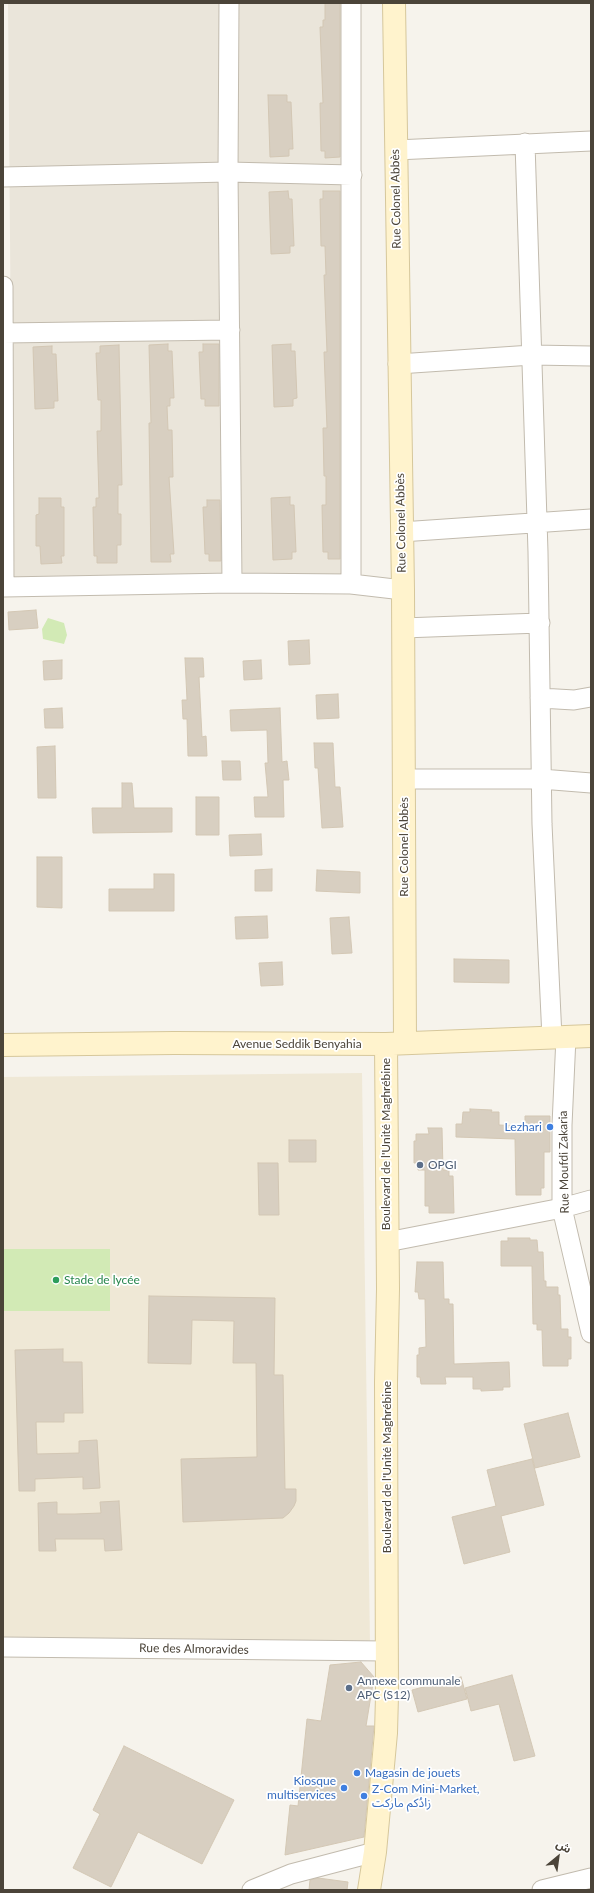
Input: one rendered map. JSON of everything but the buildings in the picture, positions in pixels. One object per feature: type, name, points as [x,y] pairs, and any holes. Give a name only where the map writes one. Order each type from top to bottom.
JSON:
[{"type":"street","points":[[229,3],[228,172],[232,583]]},
{"type":"street","points":[[351,3],[351,584]]},
{"type":"street","name":"Rue Colonel Abbès","points":[[394,3],[398,364],[403,590],[404,779],[396,1044]]},
{"type":"street","points":[[396,150],[591,141]]},
{"type":"street","name":"Rue Moufdi Zakaria","points":[[525,143],[540,623],[540,698],[542,742],[541,779],[559,1037],[562,1125],[562,1208],[591,1333]]},
{"type":"street","points":[[3,177],[228,172],[352,176]]},
{"type":"street","points":[[3,286],[4,587],[232,583],[351,584],[403,590]]},
{"type":"street","points":[[3,333],[230,330]]},
{"type":"street","points":[[398,364],[532,356],[591,356]]},
{"type":"street","points":[[402,532],[591,519]]},
{"type":"street","points":[[403,628],[540,623]]},
{"type":"street","points":[[540,698],[574,700],[591,696]]},
{"type":"street","points":[[404,779],[541,779],[591,783]]},
{"type":"street","name":"Avenue Seddik Benyahia","points":[[3,1045],[174,1043],[396,1044],[591,1036]]},
{"type":"street","name":"Boulevard de l'Unité Maghrébine","points":[[369,1890],[375,1852],[386,1733],[387,1242],[396,1044]]},
{"type":"street","points":[[387,1242],[562,1208],[591,1200]]},
{"type":"street","name":"Rue des Almoravides","points":[[3,1647],[386,1651]]},
{"type":"street","points":[[252,1890],[291,1874],[375,1852]]},
{"type":"street","points":[[542,1890],[591,1878]]},
{"type":"shaded area","points":[[8,3],[361,3],[357,590],[13,591]]},
{"type":"shaded area","points":[[362,1073],[370,1645],[3,1637],[3,1077]]},
{"type":"green space","points":[[48,618],[64,623],[67,635],[64,644],[43,639],[42,629]]},
{"type":"green space","name":"Stade de lycée","points":[[3,1249],[110,1249],[110,1311],[3,1311]]},
{"type":"place","name":"Lezhari","points":[[550,1127]]},
{"type":"place","name":"OPGI","points":[[420,1165]]},
{"type":"place","name":"Stade de lycée","points":[[56,1280]]},
{"type":"place","name":"Annexe communale APC (S12)","points":[[349,1688]]},
{"type":"place","name":"Magasin de jouets","points":[[357,1773]]},
{"type":"place","name":"Kiosque multiservices","points":[[344,1788]]},
{"type":"place","name":"Z-Com Mini-Market, زادُكم ماركت","points":[[364,1796]]}]
